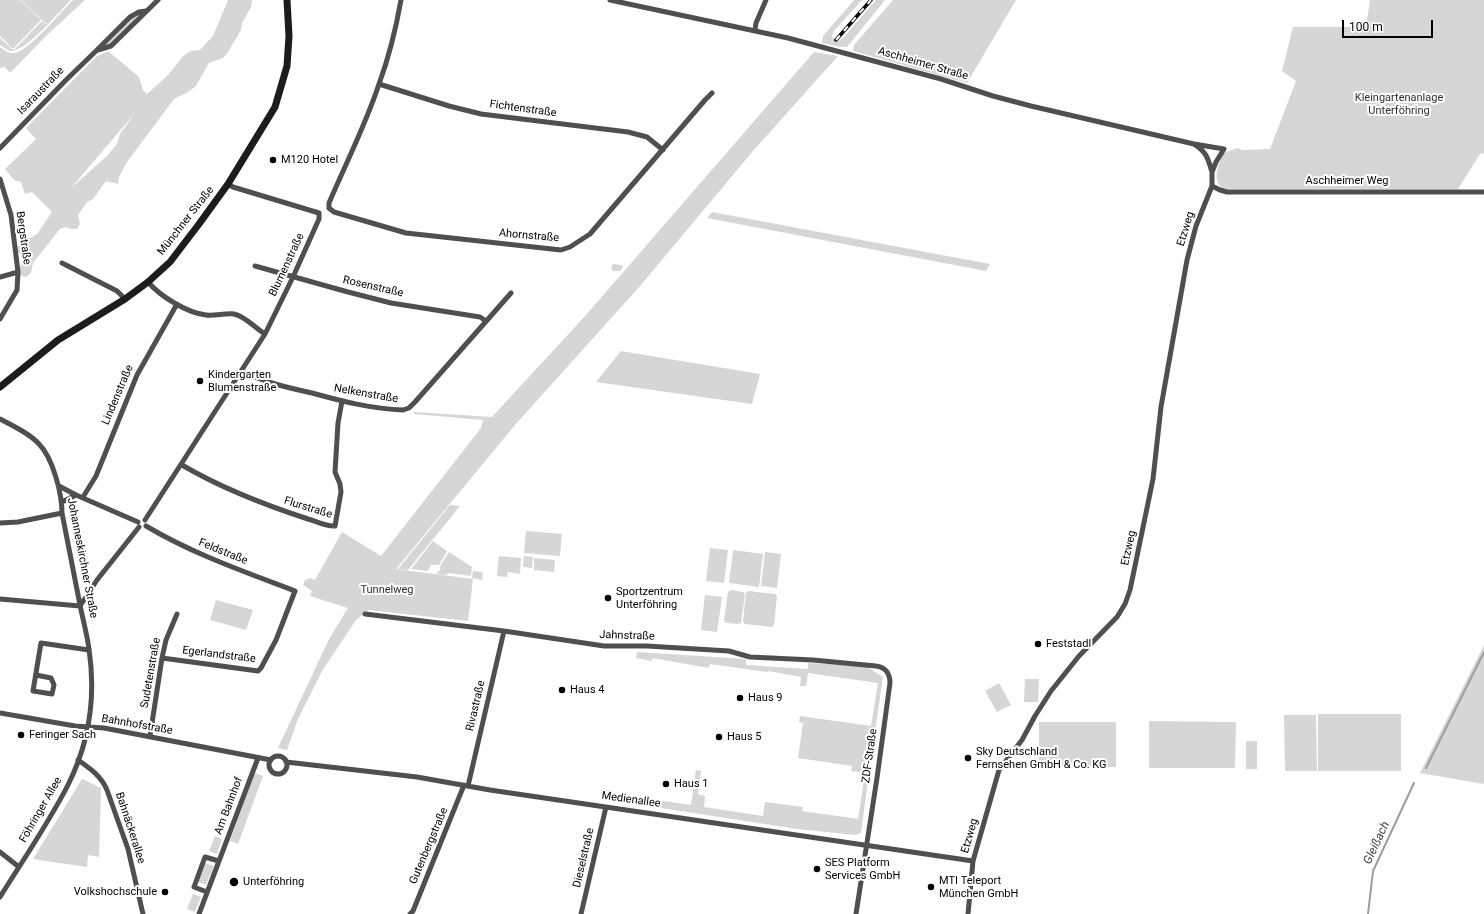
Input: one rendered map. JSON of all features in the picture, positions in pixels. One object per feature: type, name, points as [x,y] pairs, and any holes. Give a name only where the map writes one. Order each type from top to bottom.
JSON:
[{"type":"main road","name":"Münchner Straße","points":[[0,387],[58,340],[125,299],[148,282],[170,262],[228,184],[275,107],[282,87],[287,66],[289,36],[286,0]]},
{"type":"street","name":"Isaraustraße","points":[[0,148],[130,17],[139,12],[146,11],[158,0]]},
{"type":"street","points":[[228,184],[233,187],[320,213],[329,208],[329,203],[358,138],[379,84],[397,21],[401,0]]},
{"type":"street","name":"Aschheimer Straße","points":[[610,0],[639,3],[846,52],[941,79],[992,96],[1194,144],[1224,149]]},
{"type":"street","points":[[755,30],[756,23],[766,0]]},
{"type":"street","name":"Fichtenstraße","points":[[379,84],[449,106],[481,114],[628,132],[647,137],[663,150]]},
{"type":"street","name":"Ahornstraße","points":[[329,208],[334,212],[406,233],[560,250],[578,243],[590,234],[705,100],[712,94]]},
{"type":"street","points":[[1194,144],[1202,149],[1207,156],[1212,172]]},
{"type":"street","name":"Etzweg","points":[[968,914],[973,861],[1000,770],[1022,740],[1051,691],[1079,656],[1117,617],[1125,604],[1130,590],[1153,479],[1161,407],[1187,260],[1196,226],[1212,186],[1212,172],[1224,149]]},
{"type":"street","name":"Bergstraße","points":[[0,179],[11,215],[18,272],[17,290],[0,319]]},
{"type":"street","name":"Aschheimer Weg","points":[[1212,186],[1227,192],[1484,192]]},
{"type":"street","name":"Blumenstraße","points":[[146,523],[265,334],[293,278],[319,219],[320,213]]},
{"type":"street","points":[[62,263],[117,291],[125,299]]},
{"type":"street","name":"Rosenstraße","points":[[255,266],[293,278],[391,303],[480,317],[486,321]]},
{"type":"street","points":[[0,277],[18,272]]},
{"type":"street","points":[[148,282],[161,294],[177,304],[205,314],[234,314],[265,334]]},
{"type":"street","name":"Nelkenstraße","points":[[242,371],[248,375],[290,388],[342,401],[403,410],[409,408],[512,293]]},
{"type":"street","name":"Lindenstraße","points":[[83,497],[96,476],[136,375],[177,304]]},
{"type":"street","name":"Flurstraße","points":[[182,465],[237,492],[272,507],[335,526],[341,492],[340,484],[335,472],[338,423],[342,401]]},
{"type":"street","name":"Johanneskirchner Straße","points":[[0,419],[40,444],[59,486],[59,493],[62,502],[62,513],[89,650],[92,700],[88,728]]},
{"type":"street","points":[[59,486],[143,528],[146,523]]},
{"type":"street","points":[[62,502],[76,495]]},
{"type":"street","points":[[0,523],[18,522],[62,513]]},
{"type":"street","name":"Feldstraße","points":[[146,523],[186,547],[295,591]]},
{"type":"street","points":[[0,599],[80,606],[97,580],[139,525]]},
{"type":"street","name":"Egerlandstraße","points":[[162,658],[258,671],[276,640],[295,591]]},
{"type":"street","name":"Sudetenstraße","points":[[150,736],[162,658],[166,640],[176,614]]},
{"type":"street","name":"Jahnstraße","points":[[364,614],[504,631],[604,646],[646,646],[729,651],[750,657],[813,660],[880,666],[887,671]]},
{"type":"street","name":"Rivastraße","points":[[466,785],[504,631]]},
{"type":"street","points":[[36,676],[51,678],[54,685],[52,694],[33,691],[41,643],[89,650]]},
{"type":"street","name":"ZDF-Straße","points":[[856,914],[890,688],[890,677],[887,671]]},
{"type":"street","name":"Bahnhofstraße","points":[[0,713],[88,728],[104,728],[271,760]]},
{"type":"street","name":"Föhringer Allee","points":[[0,897],[54,810],[68,784],[78,760],[88,728]]},
{"type":"street","points":[[280,756],[284,758],[286,762],[285,770],[277,773],[270,768],[271,760],[274,757],[280,756]]},
{"type":"street","name":"Am Bahnhof","points":[[199,914],[258,758]]},
{"type":"street","name":"Bahnäckerallee","points":[[78,760],[94,771],[104,783],[107,790],[129,854],[143,914]]},
{"type":"street","name":"Medienallee","points":[[286,762],[417,777],[606,807],[973,861]]},
{"type":"street","name":"Gutenbergstraße","points":[[410,914],[413,911],[466,785]]},
{"type":"street","name":"Dieselstraße","points":[[581,914],[606,807]]},
{"type":"street","points":[[0,852],[19,867]]},
{"type":"street","points":[[207,892],[194,887],[198,876],[206,856],[219,861]]},
{"type":"green space","points":[[0,0],[20,0],[41,20],[14,48],[12,48],[0,36]]},
{"type":"green space","points":[[21,0],[71,0],[51,22],[25,45],[17,50],[10,51],[0,45],[0,38],[12,49],[15,49],[42,21],[45,24],[47,23],[45,23]]},
{"type":"green space","points":[[73,0],[85,0],[46,36],[10,73],[5,67],[0,68],[0,47],[7,52],[14,53],[28,46]]},
{"type":"green space","points":[[228,0],[252,0],[251,7],[242,23],[241,30],[228,52],[223,58],[209,63],[196,86],[174,99],[127,162],[119,177],[118,184],[106,181],[93,199],[87,202],[78,215],[80,224],[77,229],[66,227],[60,229],[33,263],[31,273],[26,277],[20,275],[20,267],[24,258],[18,252],[17,248],[20,244],[37,234],[52,212],[32,192],[25,194],[21,182],[14,180],[5,169],[36,139],[26,128],[96,57],[108,51],[139,77],[143,90],[147,94],[168,75],[182,57],[190,51],[200,50],[213,36]],"holes":[[[135,113],[120,134],[117,144],[107,156],[71,188]]]},
{"type":"green space","points":[[854,0],[862,0],[833,32],[832,37],[838,41],[844,37],[876,0],[885,0],[847,47],[822,43],[823,36]]},
{"type":"green space","points":[[893,0],[1016,0],[967,83],[853,51],[854,45]]},
{"type":"green space","name":"Kleingartenanlage Unterföhring","points":[[1370,0],[1484,0],[1484,153],[1480,154],[1458,189],[1224,189],[1220,186],[1217,172],[1224,153],[1237,148],[1243,150],[1270,149],[1296,81],[1282,71],[1293,27],[1366,27]]},
{"type":"green space","points":[[132,17],[135,17],[135,20],[110,44],[106,45]]},
{"type":"green space","name":"Tunnelweg","points":[[814,52],[838,56],[753,151],[640,286],[515,425],[396,569],[473,579],[468,621],[369,610],[356,620],[322,671],[298,719],[287,750],[278,748],[329,639],[348,608],[310,596],[312,591],[303,585],[305,580],[311,578],[315,580],[342,532],[381,556],[481,428],[483,420],[414,414],[414,412],[492,417],[586,315]]},
{"type":"green space","points":[[712,212],[990,264],[986,271],[707,218]]},
{"type":"green space","points":[[613,264],[621,265],[623,267],[620,271],[613,271],[611,268]]},
{"type":"green space","points":[[621,351],[760,374],[752,404],[596,382]]},
{"type":"green space","points":[[450,505],[460,506],[408,570],[398,569]]},
{"type":"green space","points":[[526,531],[562,534],[560,556],[524,553]]},
{"type":"green space","points":[[433,541],[447,551],[439,565],[430,565],[430,568],[427,571],[411,569]]},
{"type":"green space","points":[[710,548],[728,550],[724,583],[706,581]]},
{"type":"green space","points":[[733,550],[763,554],[759,587],[729,583]]},
{"type":"green space","points":[[449,552],[472,567],[471,576],[448,573],[446,575],[437,574]]},
{"type":"green space","points":[[765,552],[781,554],[777,588],[761,586]]},
{"type":"green space","points":[[499,556],[521,558],[520,574],[508,572],[507,577],[497,576]]},
{"type":"green space","points":[[524,556],[533,557],[532,568],[523,567]]},
{"type":"green space","points":[[534,558],[555,560],[554,572],[534,570]]},
{"type":"green space","points":[[473,571],[483,572],[482,580],[472,578]]},
{"type":"green space","points":[[731,590],[743,592],[745,594],[741,623],[738,624],[726,623],[724,620],[728,592]]},
{"type":"green space","points":[[748,591],[775,594],[777,596],[774,625],[771,627],[745,624],[743,621],[746,593]]},
{"type":"green space","points":[[705,595],[722,597],[717,632],[701,630]]},
{"type":"green space","points":[[216,600],[253,610],[246,630],[210,620]]},
{"type":"green space","points":[[1484,645],[1484,784],[1420,773]]},
{"type":"green space","points":[[637,652],[746,659],[746,665],[808,669],[808,663],[866,666],[883,677],[869,773],[851,771],[852,766],[798,758],[803,723],[799,722],[800,716],[871,726],[878,683],[808,673],[806,686],[800,686],[801,677],[768,671],[710,664],[709,668],[652,658],[652,661],[636,658]]},
{"type":"green space","points":[[1025,679],[1039,679],[1038,702],[1024,702]]},
{"type":"green space","points":[[999,683],[1011,705],[997,712],[985,691]]},
{"type":"green space","points":[[1318,714],[1401,714],[1401,771],[1318,771]]},
{"type":"green space","points":[[1284,715],[1316,715],[1317,771],[1285,771]]},
{"type":"green space","points":[[1149,721],[1236,722],[1235,768],[1149,768]]},
{"type":"green space","points":[[1039,722],[1116,722],[1116,767],[1039,766]]},
{"type":"green space","points":[[1246,741],[1257,741],[1257,769],[1246,769]]},
{"type":"green space","points":[[696,770],[701,771],[698,794],[705,796],[704,807],[763,816],[765,802],[803,807],[802,811],[858,819],[864,780],[868,781],[861,833],[855,835],[797,829],[635,804],[635,797],[691,805]]},
{"type":"green space","points":[[255,773],[263,776],[238,844],[230,841]]},
{"type":"green space","points":[[82,779],[101,788],[99,857],[88,855],[87,867],[33,859]]},
{"type":"green space","points":[[215,836],[222,839],[217,854],[209,851]]},
{"type":"green space","points":[[205,863],[214,866],[206,885],[198,882]]},
{"type":"green space","points":[[193,894],[201,897],[195,912],[187,909]]},
{"type":"waterway","name":"Gleißach","points":[[1426,768],[1484,652]]},
{"type":"waterway","name":"Gleißach","points":[[1368,914],[1373,871],[1414,783]]},
{"type":"railway","points":[[836,40],[871,0]]},
{"type":"place","name":"M120 Hotel","points":[[273,160]]},
{"type":"place","name":"Kindergarten Blumenstraße","points":[[200,381]]},
{"type":"place","name":"Sportzentrum Unterföhring","points":[[608,598]]},
{"type":"place","name":"Feststadl","points":[[1038,644]]},
{"type":"place","name":"Haus 4","points":[[562,690]]},
{"type":"place","name":"Haus 9","points":[[740,698]]},
{"type":"place","name":"Feringer Sach","points":[[21,735]]},
{"type":"place","name":"Haus 5","points":[[719,737]]},
{"type":"place","name":"Sky Deutschland Fernsehen GmbH & Co. KG","points":[[968,758]]},
{"type":"place","name":"Haus 1","points":[[666,784]]},
{"type":"place","name":"SES Platform Services GmbH","points":[[817,869]]},
{"type":"place","name":"Unterföhring","points":[[234,882]]},
{"type":"place","name":"MTI Teleport München GmbH","points":[[931,887]]},
{"type":"place","name":"Volkshochschule","points":[[165,892]]}]
